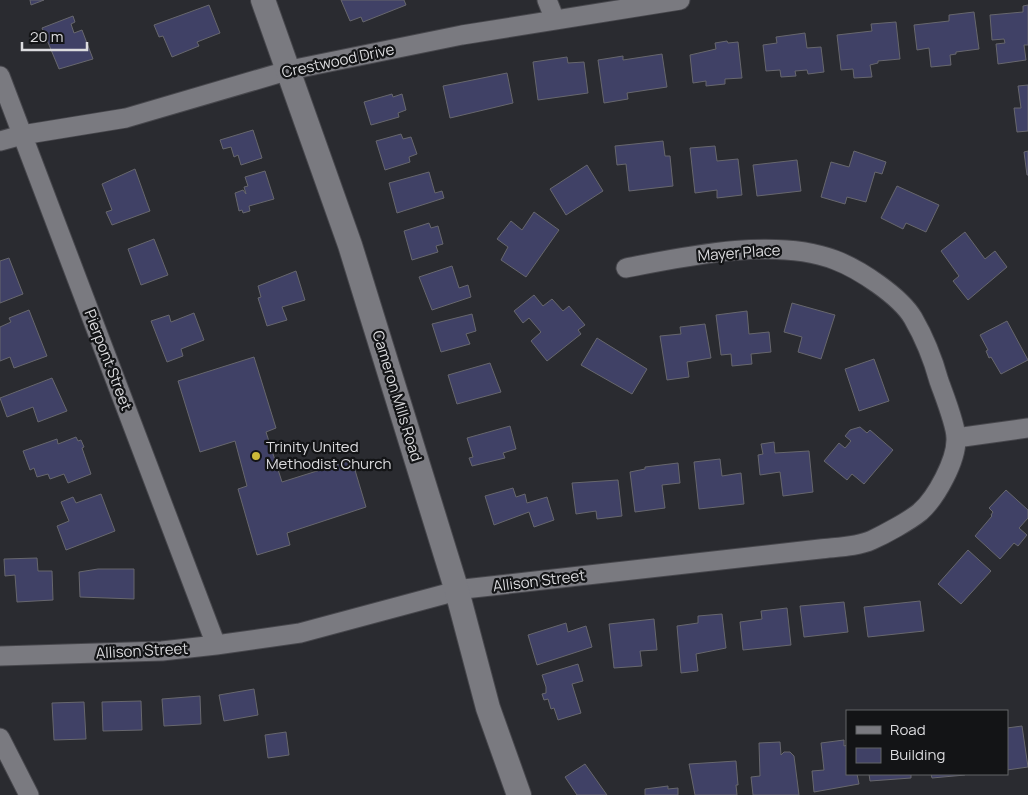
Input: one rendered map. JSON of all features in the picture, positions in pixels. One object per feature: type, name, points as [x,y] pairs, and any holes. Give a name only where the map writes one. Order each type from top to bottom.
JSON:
[{"type":"street","name":"Cameron Mills Road","points":[[263,0],[290,70],[350,245],[457,591],[488,708],[519,795]]},
{"type":"street","points":[[547,0],[555,20]]},
{"type":"street","name":"Crestwood Drive","points":[[0,140],[126,118],[290,70],[462,34],[680,0]]},
{"type":"street","name":"Pierpont Street","points":[[0,76],[216,645]]},
{"type":"street","name":"Mayer Place","points":[[626,268],[674,259],[762,250],[787,250],[835,260],[864,275],[896,299],[912,317],[933,361],[956,438]]},
{"type":"street","points":[[956,438],[1028,428]]},
{"type":"street","name":"Allison Street","points":[[0,656],[162,651],[216,645],[300,633],[457,591],[820,549],[870,541],[920,512],[938,490],[952,460],[956,438]]},
{"type":"street","points":[[0,738],[29,795]]},
{"type":"building","points":[[30,0],[44,0],[31,5]]},
{"type":"building","points":[[341,0],[404,0],[406,5],[363,22],[361,17],[350,21]]},
{"type":"building","points":[[209,5],[220,33],[197,42],[199,46],[172,57],[163,36],[159,37],[154,25]]},
{"type":"building","points":[[1028,5],[1028,45],[1024,45],[1026,60],[998,64],[996,44],[1005,43],[1004,39],[992,40],[990,15],[1023,12],[1023,6]]},
{"type":"building","points":[[974,12],[979,49],[956,52],[956,54],[950,55],[951,65],[931,67],[929,48],[917,50],[914,25],[949,21],[949,15]]},
{"type":"building","points":[[73,16],[75,22],[71,24],[74,33],[82,30],[93,59],[59,69],[42,28]]},
{"type":"building","points":[[896,22],[900,59],[878,61],[878,63],[870,65],[872,77],[854,78],[853,69],[841,70],[837,35],[872,31],[871,24]]},
{"type":"building","points":[[805,33],[807,48],[821,47],[824,72],[808,74],[807,70],[795,71],[796,76],[781,77],[780,70],[766,71],[763,45],[777,43],[776,37]]},
{"type":"building","points":[[727,41],[728,43],[738,42],[742,78],[725,79],[725,84],[706,86],[706,81],[693,83],[690,55],[716,49],[715,43]]},
{"type":"building","points":[[662,54],[667,87],[627,93],[628,99],[604,103],[598,60],[623,56],[623,60]]},
{"type":"building","points":[[567,57],[568,63],[584,62],[588,93],[538,100],[533,62]]},
{"type":"building","points":[[507,73],[513,103],[450,118],[443,86]]},
{"type":"building","points":[[1028,85],[1028,131],[1017,132],[1014,108],[1021,108],[1018,86]]},
{"type":"building","points":[[392,94],[393,97],[402,94],[406,110],[398,113],[399,117],[371,125],[364,102]]},
{"type":"building","points":[[253,130],[262,158],[241,165],[238,155],[234,157],[231,147],[223,149],[220,140]]},
{"type":"building","points":[[401,134],[403,139],[411,137],[417,154],[409,157],[410,162],[385,170],[376,141]]},
{"type":"building","points":[[663,141],[665,156],[670,156],[673,186],[629,191],[626,164],[617,165],[615,146]]},
{"type":"building","points":[[715,146],[717,161],[738,159],[742,195],[717,198],[717,190],[695,193],[690,148]]},
{"type":"building","points":[[854,151],[886,162],[882,174],[875,172],[866,202],[847,197],[845,204],[821,197],[831,162],[849,167]]},
{"type":"building","points":[[1028,151],[1028,175],[1027,175],[1024,152]]},
{"type":"building","points":[[797,160],[801,191],[757,196],[753,165]]},
{"type":"building","points":[[587,165],[603,191],[566,215],[550,189]]},
{"type":"building","points":[[135,169],[150,211],[112,225],[106,212],[112,210],[102,184]]},
{"type":"building","points":[[265,171],[274,199],[249,206],[250,211],[243,213],[242,210],[239,211],[235,193],[243,190],[246,194],[244,187],[248,186],[245,177]]},
{"type":"building","points":[[429,172],[435,193],[442,191],[444,198],[397,213],[389,183]]},
{"type":"building","points":[[897,186],[939,205],[926,232],[906,223],[903,229],[881,218]]},
{"type":"building","points":[[534,212],[559,230],[526,277],[501,260],[508,247],[497,239],[511,221],[522,230]]},
{"type":"building","points":[[429,223],[431,228],[438,226],[443,244],[436,246],[438,252],[412,260],[404,231]]},
{"type":"building","points":[[965,232],[985,259],[995,251],[1007,267],[968,300],[953,281],[959,276],[941,251]]},
{"type":"building","points":[[154,239],[168,275],[141,285],[128,249]]},
{"type":"building","points":[[9,258],[23,294],[0,303],[0,261]]},
{"type":"building","points":[[452,266],[459,288],[468,285],[471,297],[432,310],[419,277]]},
{"type":"building","points":[[296,271],[305,300],[282,307],[287,320],[267,326],[258,298],[261,297],[258,286]]},
{"type":"building","points":[[534,295],[543,306],[552,299],[563,311],[569,306],[585,325],[578,330],[581,334],[547,361],[531,341],[541,332],[529,318],[523,323],[514,311]]},
{"type":"building","points":[[792,303],[835,315],[821,359],[798,352],[802,337],[784,332]]},
{"type":"building","points":[[29,310],[47,356],[14,368],[10,357],[0,361],[0,327],[11,322],[9,318]]},
{"type":"building","points":[[747,311],[749,334],[769,332],[771,352],[751,354],[752,364],[732,366],[731,354],[721,355],[716,315]]},
{"type":"building","points":[[194,313],[204,340],[181,349],[183,356],[167,362],[151,321],[169,315],[171,322]]},
{"type":"building","points":[[472,314],[476,331],[466,334],[470,344],[441,352],[432,324]]},
{"type":"building","points":[[1007,321],[1028,360],[1001,374],[991,357],[989,358],[986,351],[988,350],[980,335]]},
{"type":"building","points":[[705,324],[711,358],[687,362],[689,377],[667,380],[660,336],[681,334],[680,327]]},
{"type":"building","points":[[597,338],[647,369],[632,394],[581,365]]},
{"type":"building","name":"Trinity United Methodist Church","points":[[254,357],[276,428],[266,432],[282,482],[352,460],[366,507],[287,533],[290,545],[257,555],[238,489],[247,486],[235,441],[200,452],[178,381]]},
{"type":"building","points":[[874,359],[889,401],[859,411],[845,369]]},
{"type":"building","points":[[490,363],[501,392],[457,404],[448,375]]},
{"type":"building","points":[[52,378],[67,411],[38,422],[33,407],[7,417],[0,398]]},
{"type":"building","points":[[510,426],[516,449],[503,453],[505,458],[472,466],[469,458],[473,457],[467,438]]},
{"type":"building","points":[[860,427],[867,433],[870,430],[893,450],[864,484],[852,474],[847,480],[824,461],[839,443],[845,448],[851,441],[845,436],[850,430]]},
{"type":"building","points":[[76,437],[78,441],[81,440],[84,447],[82,448],[91,474],[68,483],[64,474],[50,479],[48,474],[37,477],[34,468],[30,470],[23,451],[57,439],[58,444]]},
{"type":"building","points":[[774,442],[775,453],[809,451],[813,492],[783,496],[780,472],[760,475],[758,455],[763,454],[761,444]]},
{"type":"building","points":[[720,459],[722,476],[741,473],[744,504],[699,509],[694,462]]},
{"type":"building","points":[[678,463],[680,483],[662,485],[665,508],[635,512],[630,472],[645,469],[645,467]]},
{"type":"building","points":[[618,480],[622,516],[597,519],[596,511],[576,514],[572,483]]},
{"type":"building","points":[[513,488],[516,497],[525,494],[527,503],[547,497],[554,520],[534,527],[529,512],[494,525],[485,496]]},
{"type":"building","points":[[1006,490],[1028,510],[1028,518],[1019,528],[1027,535],[1018,546],[1014,543],[1000,559],[975,536],[992,516],[993,512],[989,508]]},
{"type":"building","points":[[101,494],[115,531],[66,550],[57,526],[69,521],[61,502],[73,497],[76,503]]},
{"type":"building","points":[[968,550],[991,571],[961,604],[938,584]]},
{"type":"building","points":[[37,558],[38,571],[52,571],[53,600],[17,602],[15,575],[5,576],[4,559]]},
{"type":"building","points":[[98,569],[134,569],[134,599],[80,597],[79,572]]},
{"type":"building","points":[[920,601],[924,631],[868,637],[864,607]]},
{"type":"building","points":[[844,602],[848,632],[804,637],[800,606]]},
{"type":"building","points":[[787,608],[791,645],[743,650],[740,622],[762,619],[761,611]]},
{"type":"building","points":[[722,614],[726,648],[696,654],[698,671],[681,673],[677,626],[698,623],[698,616]]},
{"type":"building","points":[[654,619],[657,650],[640,651],[642,666],[614,668],[609,624]]},
{"type":"building","points":[[566,623],[568,632],[586,626],[592,647],[537,665],[528,635]]},
{"type":"building","points":[[578,664],[583,681],[572,684],[581,713],[558,720],[554,708],[551,709],[548,699],[544,700],[542,694],[546,693],[546,687],[542,675]]},
{"type":"building","points":[[254,689],[258,715],[224,721],[219,695]]},
{"type":"building","points":[[200,696],[201,724],[164,726],[162,699]]},
{"type":"building","points":[[141,701],[142,730],[103,731],[102,702]]},
{"type":"building","points":[[84,702],[86,739],[54,740],[52,703]]},
{"type":"building","points":[[1022,726],[1028,767],[1008,770],[1008,728]]},
{"type":"building","points":[[286,732],[289,755],[268,758],[265,735]]},
{"type":"building","points":[[844,740],[844,746],[846,745],[846,775],[857,775],[859,784],[814,792],[812,771],[824,770],[821,743]]},
{"type":"building","points":[[780,742],[781,755],[784,752],[790,752],[794,756],[799,795],[753,795],[751,777],[760,776],[759,743]]},
{"type":"building","points":[[736,761],[737,795],[695,795],[689,764]]},
{"type":"building","points":[[585,764],[607,795],[577,795],[565,777]]},
{"type":"building","points":[[869,775],[911,775],[911,778],[870,781]]},
{"type":"building","points":[[931,775],[965,775],[932,778]]},
{"type":"building","points":[[668,786],[668,789],[678,788],[678,795],[645,795],[645,789]]},
{"type":"place","name":"Trinity United Methodist Church","points":[[256,456]]}]
